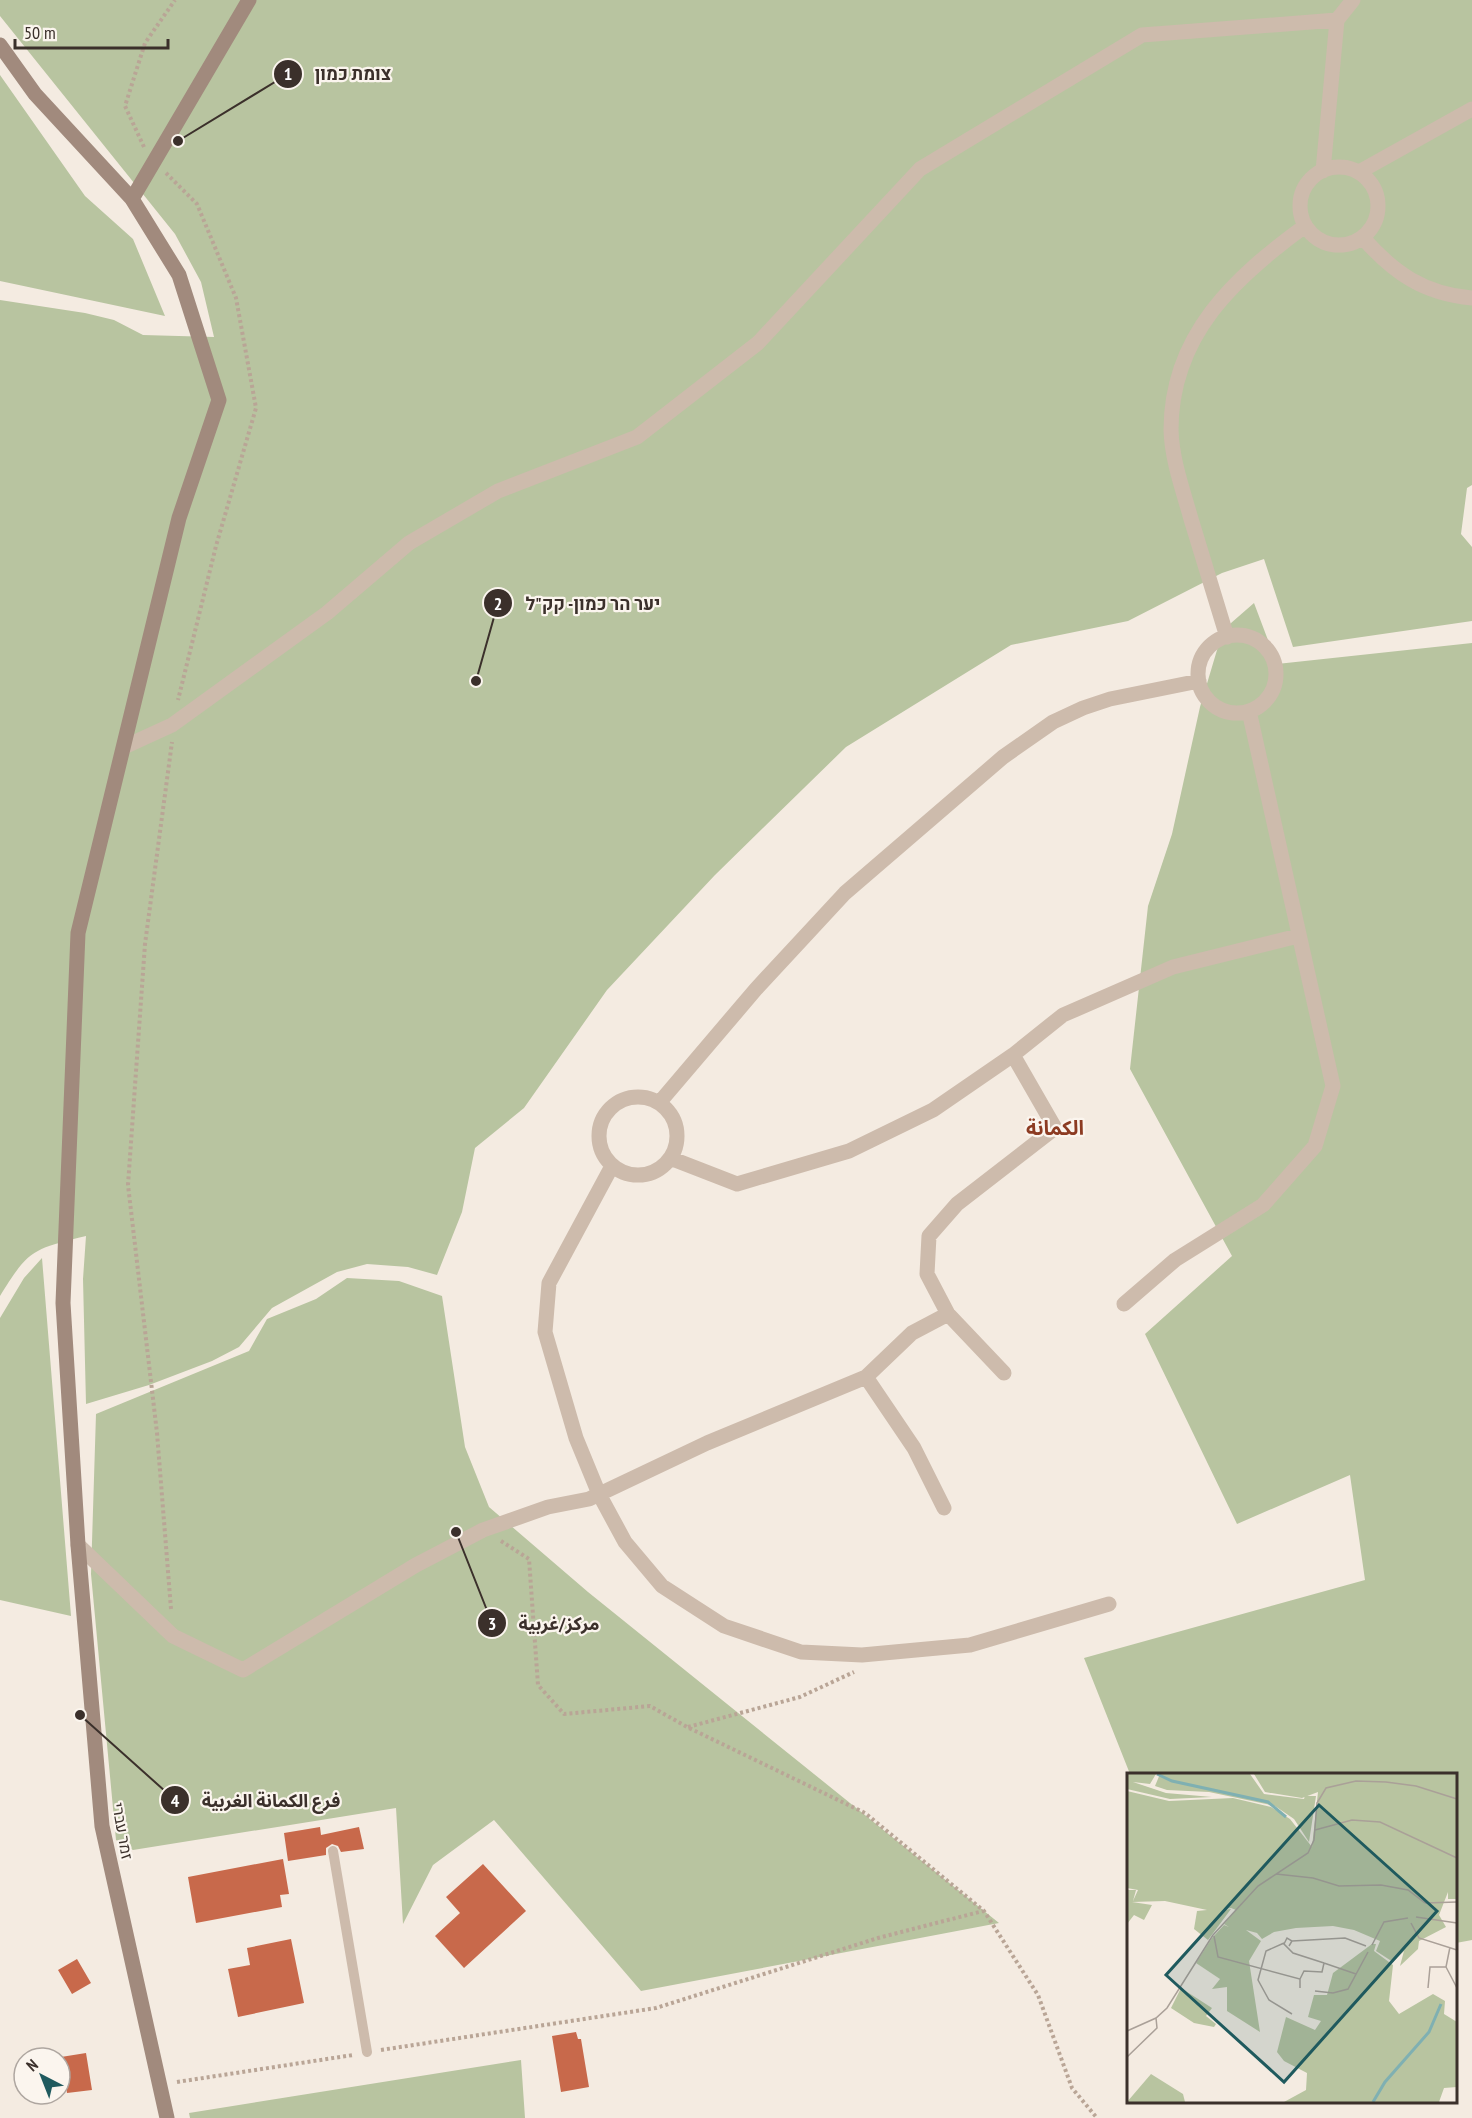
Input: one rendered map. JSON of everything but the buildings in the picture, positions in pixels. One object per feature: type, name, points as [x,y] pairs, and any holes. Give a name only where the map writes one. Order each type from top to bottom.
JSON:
[{"type":"main road","points":[[132,200],[249,0]]},
{"type":"main road","name":"זמר עברי","points":[[0,45],[35,94],[132,200],[179,275],[219,400],[179,518],[78,933],[63,1303],[78,1545],[102,1826],[167,2118]]},
{"type":"street","points":[[1323,171],[1337,20],[1353,0]]},
{"type":"street","points":[[124,747],[172,725],[327,613],[408,543],[498,491],[637,437],[758,343],[920,169],[1051,89],[1142,35],[1337,20]]},
{"type":"street","points":[[1359,172],[1472,110]]},
{"type":"street","points":[[1335,167],[1359,172],[1376,191],[1378,204],[1374,222],[1363,238],[1338,245],[1314,236],[1305,226],[1301,214],[1304,188],[1323,171],[1335,167]]},
{"type":"street","points":[[1227,637],[1176,469],[1171,431],[1173,405],[1180,372],[1195,336],[1211,309],[1262,257],[1305,226]]},
{"type":"street","points":[[1363,238],[1386,263],[1409,280],[1433,290],[1472,298]]},
{"type":"street","points":[[1246,636],[1257,640],[1267,648],[1274,659],[1275,684],[1265,701],[1249,711],[1236,713],[1217,707],[1203,694],[1199,681],[1203,656],[1210,646],[1227,637],[1246,636]]},
{"type":"street","points":[[659,1103],[756,989],[845,893],[1003,757],[1053,722],[1083,708],[1110,699],[1199,681]]},
{"type":"street","points":[[1124,1304],[1174,1260],[1263,1205],[1315,1146],[1333,1086],[1249,711]]},
{"type":"street","points":[[670,1158],[737,1184],[849,1150],[933,1110],[1013,1055],[1063,1015],[1173,967],[1298,936]]},
{"type":"street","points":[[1004,1373],[948,1314],[927,1275],[929,1236],[957,1204],[1055,1128],[1013,1055]]},
{"type":"street","points":[[633,1097],[646,1097],[659,1103],[674,1121],[677,1134],[670,1158],[661,1167],[636,1175],[624,1173],[612,1166],[599,1143],[599,1130],[603,1118],[611,1108],[633,1097]]},
{"type":"street","points":[[612,1166],[549,1283],[545,1332],[576,1438],[599,1494],[625,1542],[662,1586],[724,1626],[801,1652],[862,1655],[970,1645],[1109,1604]]},
{"type":"street","points":[[78,1545],[173,1636],[243,1670],[416,1565],[483,1530],[548,1507],[589,1499],[706,1443],[866,1377],[912,1333],[948,1314]]},
{"type":"street","points":[[866,1377],[914,1448],[944,1508]]},
{"type":"lane","points":[[333,1851],[367,2052]]},
{"type":"path","points":[[173,1636],[158,1433],[128,1185],[145,944],[172,745],[172,725],[216,546],[256,408],[236,298],[197,204],[149,158],[125,106],[145,43],[175,0]]},
{"type":"path","points":[[483,1530],[529,1559],[538,1685],[564,1714],[650,1706],[687,1727],[865,1813],[984,1911],[1038,1995],[1072,2088],[1097,2118]]},
{"type":"path","points":[[687,1727],[800,1697],[859,1670]]},
{"type":"path","points":[[159,2085],[656,2008],[878,1938],[984,1911]]},
{"type":"green space","points":[[0,0],[1472,0],[1472,485],[1467,488],[1461,534],[1472,547],[1472,621],[1293,647],[1264,559],[1222,573],[1128,621],[1011,645],[846,747],[715,875],[607,990],[524,1108],[475,1148],[462,1212],[437,1275],[408,1267],[367,1264],[337,1272],[272,1308],[239,1347],[212,1361],[149,1385],[86,1404],[83,1279],[86,1236],[54,1244],[34,1253],[18,1269],[0,1296],[0,300],[85,313],[114,320],[143,335],[214,337],[201,282],[175,234],[0,16]]},
{"type":"green space","points":[[0,75],[85,196],[133,239],[165,316],[0,281]]},
{"type":"green space","points":[[1254,603],[1277,664],[1472,643],[1472,1940],[1457,1943],[1457,1773],[1130,1773],[1084,1658],[1365,1580],[1350,1475],[1237,1524],[1145,1334],[1232,1256],[1130,1069],[1148,906],[1172,834],[1200,707],[1223,630]]},
{"type":"green space","points":[[42,1258],[71,1616],[0,1600],[0,1318],[24,1278]]},
{"type":"green space","points":[[347,1278],[399,1281],[442,1296],[465,1447],[489,1507],[588,1592],[999,1923],[641,1991],[494,1820],[433,1865],[403,1924],[396,1808],[133,1850],[116,1840],[91,1574],[96,1414],[249,1351],[267,1319],[316,1299]]},
{"type":"green space","points":[[521,2060],[525,2118],[190,2118],[189,2113]]},
{"type":"place","name":"צומת כמון","points":[[178,141]]},
{"type":"place","name":"יער הר כמון- קק\"ל","points":[[476,681]]},
{"type":"place","name":"مركز/غربية","points":[[456,1532]]},
{"type":"place","name":"فرع الكمانة الغربية","points":[[80,1715]]},
{"type":"district","name":"الكمانة","points":[[1055,1128]]}]
